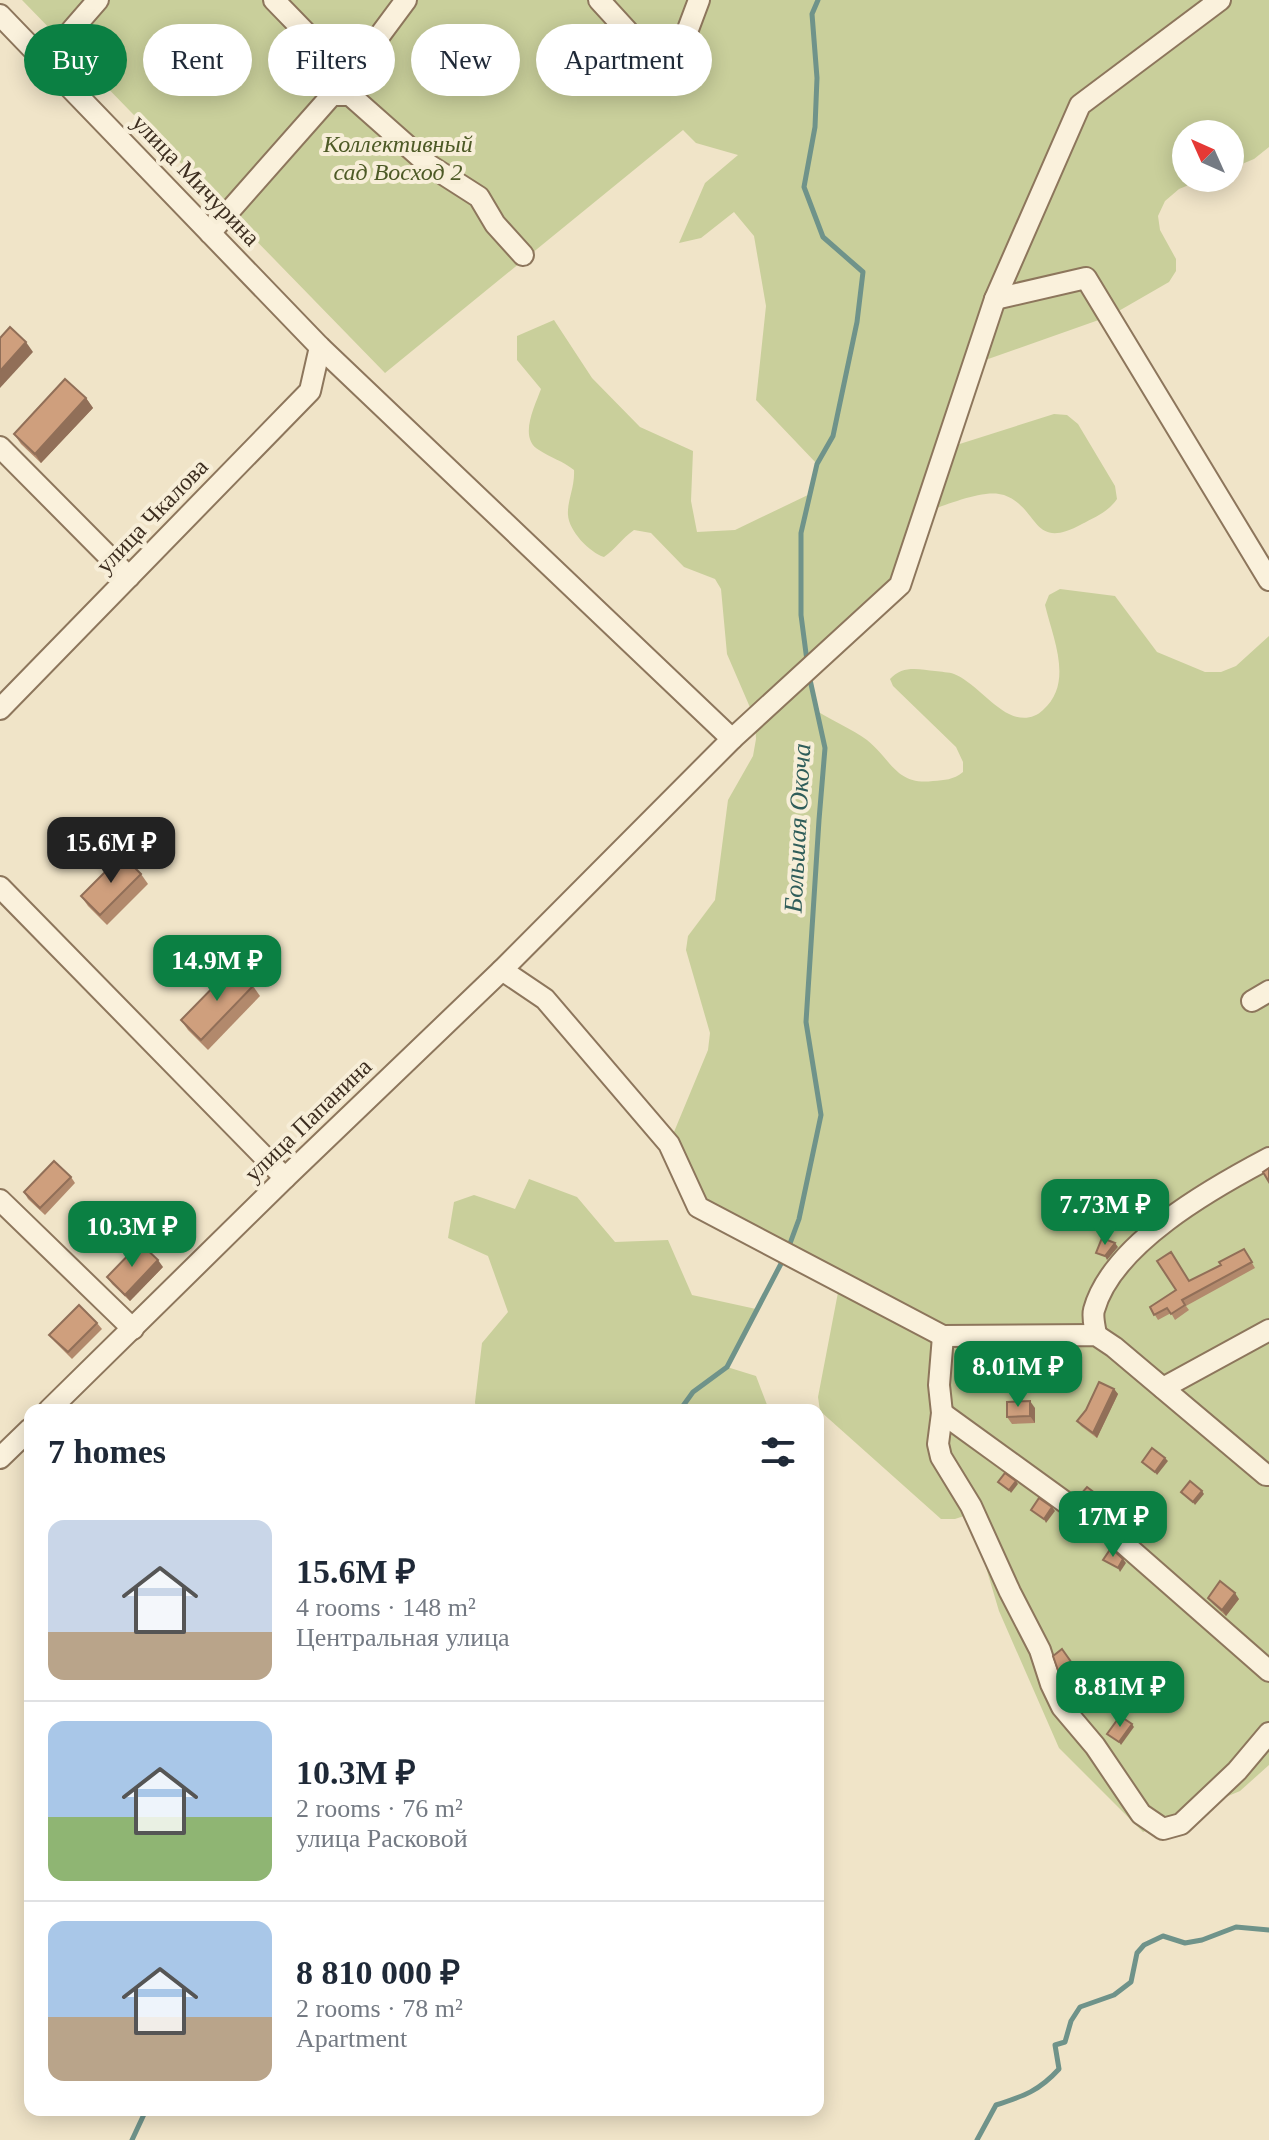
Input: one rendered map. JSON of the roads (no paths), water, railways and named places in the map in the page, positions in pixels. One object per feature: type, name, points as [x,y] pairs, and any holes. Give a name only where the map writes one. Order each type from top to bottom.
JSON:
[{"type":"street","points":[[77,24],[98,0]]},
{"type":"street","points":[[274,0],[297,24]]},
{"type":"street","points":[[388,24],[406,0]]},
{"type":"street","points":[[599,0],[631,35],[663,52],[684,40],[699,0]]},
{"type":"street","name":"улица Папанина","points":[[55,1404],[502,970],[732,739],[900,585],[995,299],[1080,105],[1220,0]]},
{"type":"street","name":"улица Мичурина","points":[[0,15],[24,40]]},
{"type":"street","name":"улица Мичурина","points":[[79,96],[320,347],[732,739]]},
{"type":"street","points":[[210,233],[332,96]]},
{"type":"street","points":[[351,96],[429,165],[479,197],[495,224],[523,255]]},
{"type":"street","points":[[995,299],[1086,278],[1269,580]]},
{"type":"street","name":"улица Чкалова","points":[[0,709],[310,391],[320,347]]},
{"type":"street","points":[[0,447],[129,577]]},
{"type":"street","points":[[0,887],[285,1178]]},
{"type":"street","points":[[502,970],[545,999],[669,1144],[698,1207],[943,1336],[1096,1335],[1269,1475]]},
{"type":"street","points":[[1096,1335],[1093,1313],[1106,1283],[1145,1238],[1170,1217],[1269,1158]]},
{"type":"street","points":[[0,1200],[133,1329]]},
{"type":"street","points":[[1163,1388],[1269,1330]]},
{"type":"street","points":[[943,1336],[939,1385],[942,1413],[938,1444],[941,1457],[971,1506],[1040,1650],[1062,1707],[1095,1746],[1141,1814],[1163,1829],[1181,1824],[1237,1771],[1269,1733]]},
{"type":"street","points":[[942,1413],[1087,1518],[1106,1528],[1269,1671]]},
{"type":"street","points":[[0,1458],[24,1435]]},
{"type":"waterway","name":"Большая Окоча","points":[[807,661],[801,615],[801,533],[817,464],[833,436],[857,322],[863,272],[823,237],[804,187],[815,127],[817,78],[812,14],[818,0]]},
{"type":"waterway","name":"Большая Окоча","points":[[788,1249],[799,1219],[821,1115],[806,1022],[825,748],[809,675]]},
{"type":"waterway","name":"Большая Окоча","points":[[684,1404],[693,1392],[727,1367],[784,1258]]},
{"type":"waterway","name":"Большая Окоча","points":[[977,2140],[996,2105],[1030,2092],[1059,2069],[1055,2045],[1065,2042],[1071,2021],[1080,2007],[1114,1995],[1131,1982],[1137,1953],[1144,1945],[1163,1936],[1185,1943],[1202,1940],[1236,1927],[1269,1930]]},
{"type":"waterway","name":"Большая Окоча","points":[[132,2140],[143,2116]]},
{"type":"park label","name":"Коллективный сад Восход 2","points":[[398,158]]}]
